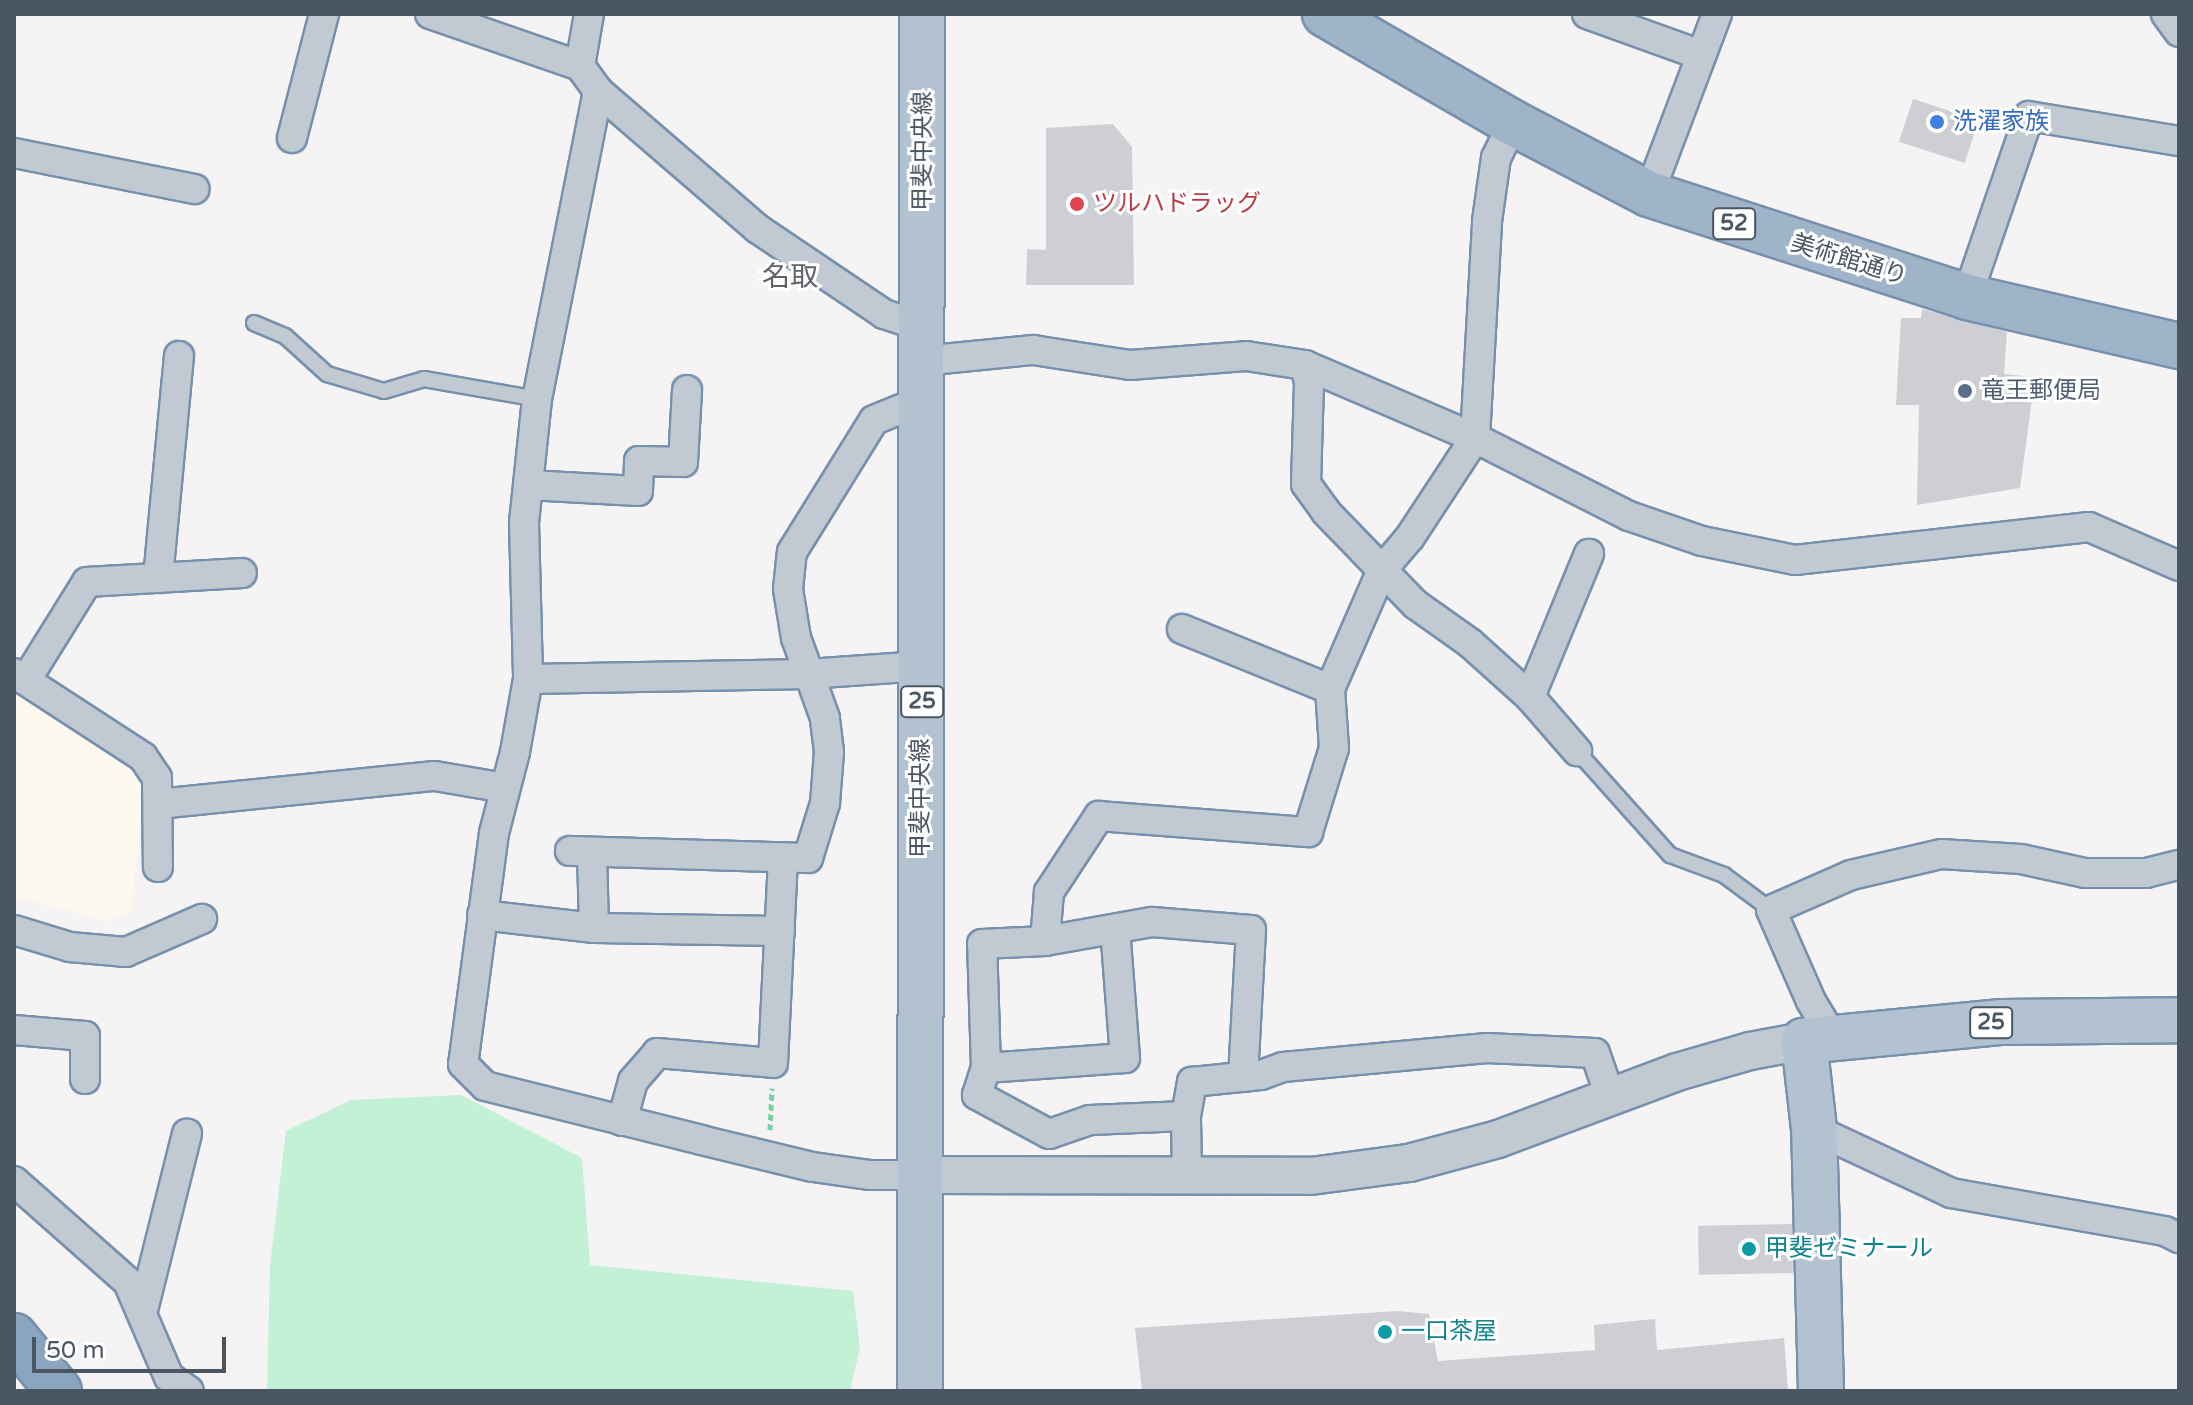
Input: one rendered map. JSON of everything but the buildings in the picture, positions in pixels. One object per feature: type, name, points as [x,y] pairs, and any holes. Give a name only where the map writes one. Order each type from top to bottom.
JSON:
[{"type":"highway","name":"美術館通り","points":[[1325,14],[1513,123],[1649,194],[1967,297],[2179,346]]},
{"type":"highway","points":[[14,1336],[59,1391]]},
{"type":"main road","name":"甲斐中央線","points":[[920,1391],[922,14]]},
{"type":"main road","name":"25","points":[[1818,1038],[2002,1022],[2179,1020]]},
{"type":"main road","points":[[1818,1038],[1814,1129],[1821,1391]]},
{"type":"street","points":[[292,138],[324,14]]},
{"type":"street","points":[[430,14],[580,66],[598,91],[758,229],[884,314],[923,363]]},
{"type":"street","points":[[580,66],[589,14]]},
{"type":"street","points":[[1587,14],[1701,55]]},
{"type":"street","points":[[1649,194],[1717,14]]},
{"type":"street","points":[[2166,14],[2179,32]]},
{"type":"street","points":[[598,91],[537,399],[524,523],[528,679],[494,833],[463,1064],[468,1073],[485,1086],[769,1156],[870,1175],[1311,1176],[1409,1163],[1498,1139],[1677,1072],[1750,1051],[1818,1038],[1811,1001],[1771,910],[1851,875],[1941,854],[2021,859],[2085,873],[2146,873],[2179,865]]},
{"type":"street","points":[[1967,297],[2029,116],[2179,141]]},
{"type":"street","points":[[1045,941],[1049,892],[1099,816],[1308,832],[1334,748],[1330,689],[1382,570],[1410,537],[1475,438],[1487,221],[1496,158],[1513,123]]},
{"type":"street","points":[[14,153],[194,189]]},
{"type":"street","points":[[594,928],[581,852],[808,858],[825,803],[829,752],[825,718],[808,674],[788,589],[792,552],[874,420],[923,363],[1033,350],[1130,365],[1246,356],[1305,365],[1475,438],[1629,516],[1702,541],[1795,560],[2089,527],[2179,566]]},
{"type":"street","points":[[158,578],[179,356]]},
{"type":"street","points":[[1305,365],[1309,383],[1306,484],[1326,512],[1415,604],[1470,643],[1530,697],[1577,751]]},
{"type":"street","points":[[528,485],[638,491],[639,461],[683,462],[687,390]]},
{"type":"street","points":[[1530,697],[1589,554]]},
{"type":"street","points":[[158,867],[157,778],[143,757],[20,676],[87,582],[242,573]]},
{"type":"street","points":[[1182,629],[1330,689]]},
{"type":"street","points":[[528,679],[808,674],[922,666]]},
{"type":"street","points":[[158,804],[435,776],[505,788]]},
{"type":"street","points":[[622,1121],[633,1081],[657,1053],[773,1063],[783,857]]},
{"type":"street","points":[[482,915],[594,928],[780,931]]},
{"type":"street","points":[[14,930],[70,947],[126,952],[202,919]]},
{"type":"street","points":[[1186,1116],[1090,1120],[1049,1134],[977,1095],[986,1068],[982,944],[1045,941],[1152,922],[1251,930],[1243,1077]]},
{"type":"street","points":[[986,1068],[1125,1058],[1115,929]]},
{"type":"street","points":[[14,1030],[85,1036],[85,1079]]},
{"type":"street","points":[[1187,1176],[1186,1116],[1192,1082],[1261,1075],[1283,1067],[1487,1048],[1595,1053],[1611,1099]]},
{"type":"street","points":[[1814,1129],[1951,1193],[2165,1231],[2179,1238]]},
{"type":"street","points":[[142,1314],[187,1134]]},
{"type":"street","points":[[14,1181],[128,1282],[169,1377],[189,1391]]},
{"type":"lane","points":[[254,323],[285,336],[327,374],[384,391],[424,379],[537,399]]},
{"type":"lane","points":[[1577,751],[1670,855],[1724,875],[1771,910]]},
{"type":"path","points":[[769,1156],[773,1063]]},
{"type":"shaded area","points":[[14,687],[152,771],[145,781],[131,912],[107,921],[14,896]]},
{"type":"green space","points":[[461,1095],[582,1158],[590,1265],[853,1291],[860,1348],[850,1391],[267,1391],[270,1266],[286,1131],[351,1100]]},
{"type":"place","name":"洗濯家族","points":[[1937,122]]},
{"type":"place","name":"ツルハドラッグ","points":[[1077,204]]},
{"type":"place","name":"竜王郵便局","points":[[1965,391]]},
{"type":"place","name":"甲斐ゼミナール","points":[[1749,1249]]},
{"type":"place","name":"一口茶屋","points":[[1385,1332]]},
{"type":"district","name":"名取","points":[[790,277]]}]
